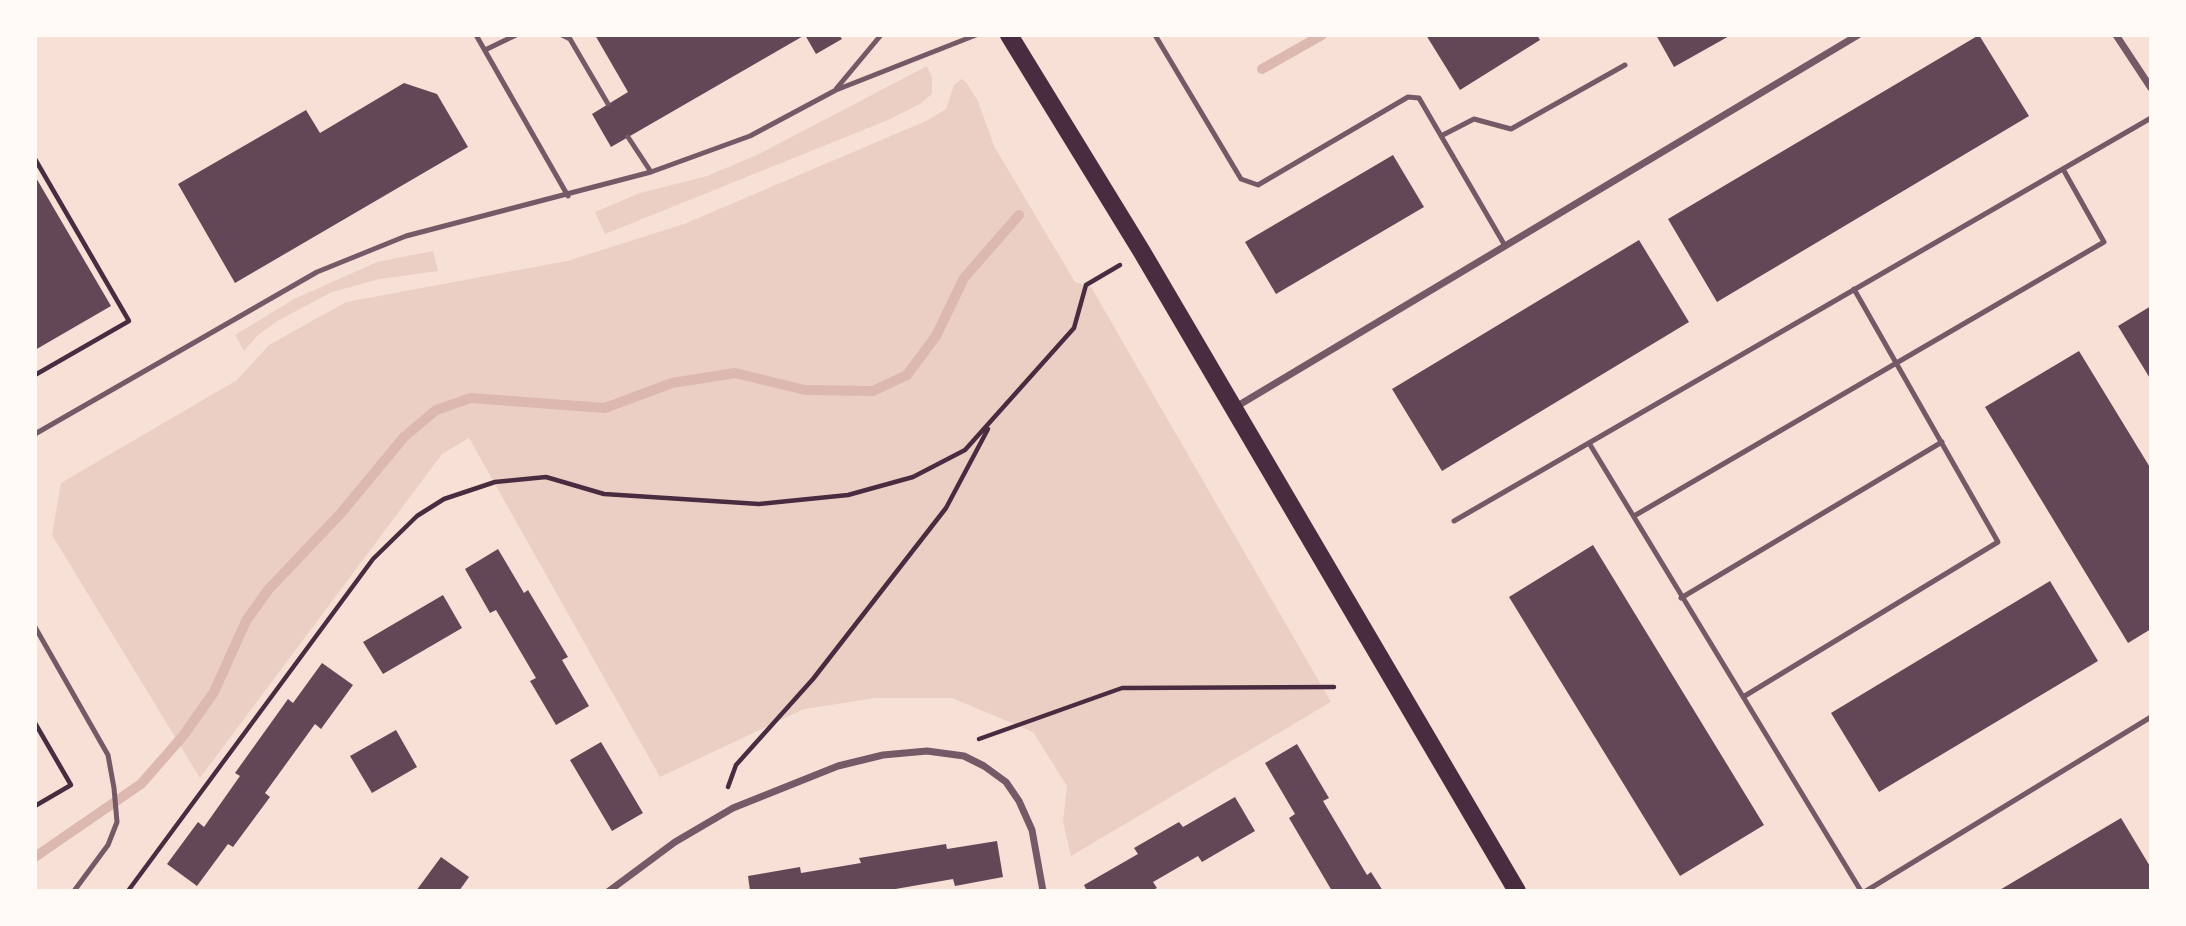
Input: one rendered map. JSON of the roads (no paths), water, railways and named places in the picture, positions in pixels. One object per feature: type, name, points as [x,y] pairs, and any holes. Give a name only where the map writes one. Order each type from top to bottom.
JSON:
[{"type":"main road","points":[[1009,35],[1142,252],[1517,891]]},
{"type":"street","points":[[1233,408],[1858,35]]},
{"type":"street","points":[[2116,35],[2151,88]]},
{"type":"street","points":[[609,891],[675,842],[733,808],[838,766],[883,755],[926,751],[964,757],[984,766],[1006,782],[1019,801],[1032,830],[1043,891]]},
{"type":"lane","points":[[476,35],[568,196]]},
{"type":"lane","points":[[485,50],[516,35]]},
{"type":"lane","points":[[562,35],[570,39],[608,104]]},
{"type":"lane","points":[[836,90],[881,35]]},
{"type":"lane","points":[[35,434],[317,272],[406,236],[568,196],[651,172],[750,136],[836,90],[976,35]]},
{"type":"lane","points":[[1155,35],[1241,179],[1258,185],[1408,97],[1419,98],[1504,244]]},
{"type":"lane","points":[[1441,136],[1474,119],[1511,130],[1625,65]]},
{"type":"lane","points":[[1454,521],[2151,118]]},
{"type":"lane","points":[[628,136],[651,172]]},
{"type":"lane","points":[[1634,516],[2104,242],[2063,169]]},
{"type":"lane","points":[[1743,697],[1997,542],[1854,289]]},
{"type":"lane","points":[[1681,598],[1942,442]]},
{"type":"lane","points":[[1589,443],[1861,891]]},
{"type":"lane","points":[[35,627],[108,754],[114,788],[117,822],[108,845],[74,891]]},
{"type":"lane","points":[[1867,891],[2151,717]]},
{"type":"waterway","points":[[1262,69],[1322,35]]},
{"type":"waterway","points":[[35,857],[141,784],[183,736],[214,692],[246,621],[268,590],[341,513],[404,437],[436,410],[471,398],[605,408],[672,383],[735,373],[805,390],[873,391],[907,375],[936,336],[964,278],[1019,215]]}]
